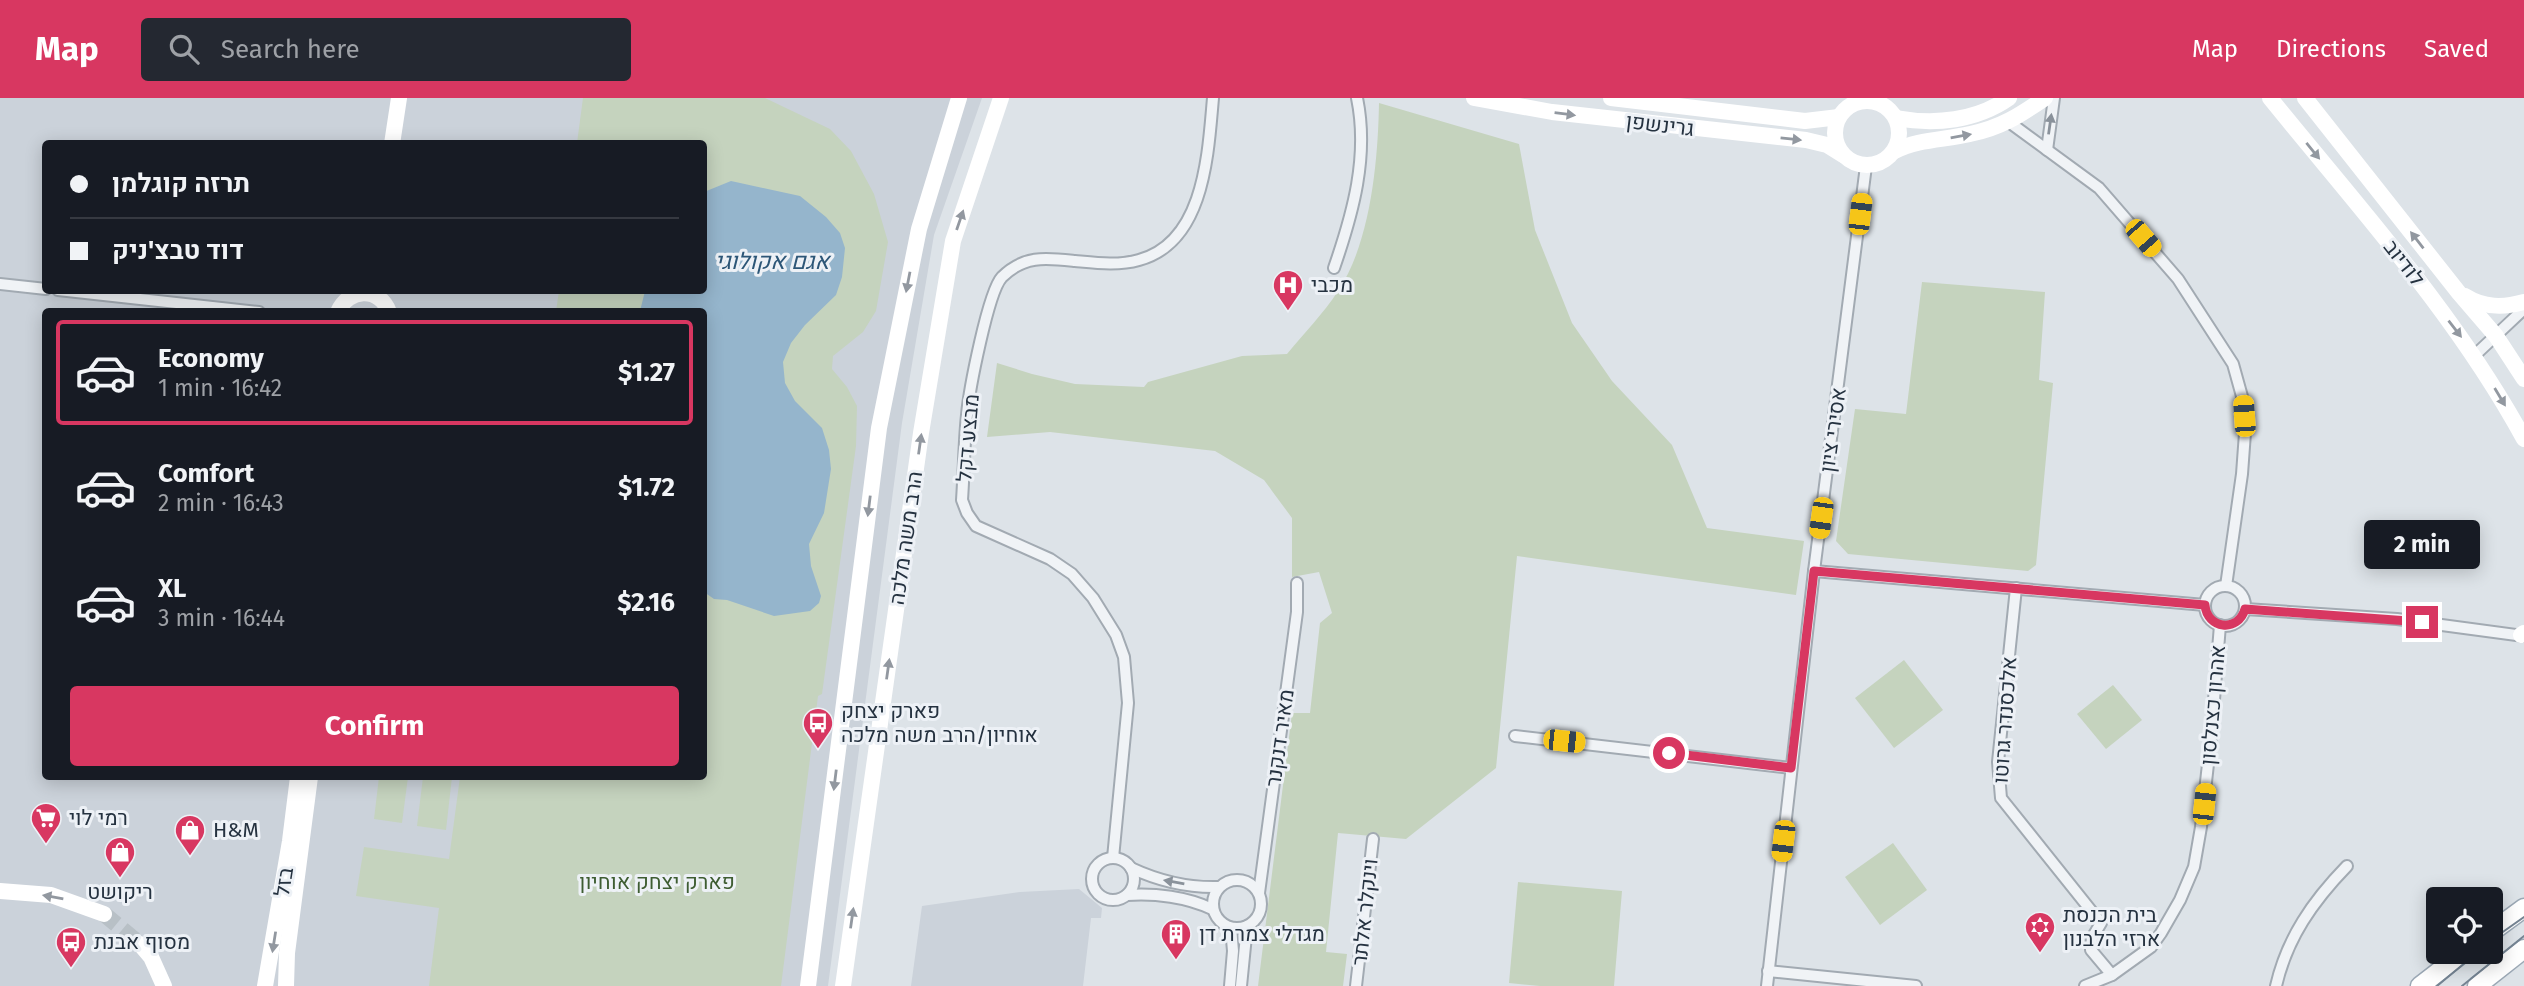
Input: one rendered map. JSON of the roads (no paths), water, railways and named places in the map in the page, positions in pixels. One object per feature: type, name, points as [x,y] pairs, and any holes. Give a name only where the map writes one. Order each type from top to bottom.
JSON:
[{"type":"main road","points":[[2503,923],[2524,908]]},
{"type":"main road","points":[[2477,986],[2524,949]]},
{"type":"main road","points":[[2420,986],[2448,964]]},
{"type":"street","points":[[393,140],[399,98]]},
{"type":"street","name":"הרב משה מלכה","points":[[808,986],[879,428],[919,229],[959,98]]},
{"type":"street","name":"הרב משה מלכה","points":[[843,986],[921,433],[953,241],[1001,98]]},
{"type":"street","name":"מבצע דקל","points":[[1113,858],[1128,703],[1124,657],[1116,635],[1093,598],[1072,574],[1050,559],[976,526],[967,513],[962,500],[967,414],[991,299],[999,279],[1019,263],[1047,258],[1100,263],[1137,261],[1152,256],[1169,243],[1184,225],[1201,192],[1213,98]]},
{"type":"street","points":[[1334,268],[1350,221],[1357,186],[1361,116],[1357,98]]},
{"type":"street","name":"גרינשפן","points":[[1474,98],[1552,112],[1806,140],[1827,145],[1843,155]]},
{"type":"street","name":"גרינשפן","points":[[1611,98],[1805,121],[1839,117]]},
{"type":"street","points":[[1896,118],[1933,122],[1962,118],[1992,109],[2009,98]]},
{"type":"street","points":[[1895,151],[1899,140],[1896,118],[1889,109],[1875,100],[1853,104],[1839,117],[1835,135],[1837,146],[1852,162],[1866,166],[1877,164],[1895,151],[1916,142],[1972,134],[2009,122],[2045,98]]},
{"type":"street","points":[[2047,150],[2054,98]]},
{"type":"street","name":"לודיוב","points":[[2270,98],[2475,355],[2524,439]]},
{"type":"street","name":"לודיוב","points":[[2305,98],[2496,336],[2524,379]]},
{"type":"street","points":[[2009,122],[2099,188],[2178,278],[2233,364],[2243,400],[2245,433],[2226,586]]},
{"type":"street","name":"אסירי ציון","points":[[1767,986],[1814,571],[1866,166]]},
{"type":"street","points":[[0,284],[42,289]]},
{"type":"street","points":[[2459,293],[2485,305],[2498,307],[2524,302]]},
{"type":"street","points":[[95,294],[222,308]]},
{"type":"street","points":[[340,308],[346,299],[358,294]]},
{"type":"street","points":[[372,294],[383,300],[387,308]]},
{"type":"street","points":[[2475,355],[2524,309]]},
{"type":"street","points":[[1814,571],[2205,605]]},
{"type":"street","name":"מאיר דנקנר","points":[[1259,893],[1295,625],[1297,583]]},
{"type":"street","points":[[2226,586],[2237,590],[2243,597],[2245,609],[2238,621],[2220,625],[2208,617],[2206,597],[2211,591],[2226,586]]},
{"type":"street","name":"אלכסנדר גרוטו","points":[[2016,589],[1998,762],[2001,798],[2101,923],[2092,938],[2091,950],[2112,975]]},
{"type":"street","points":[[2245,609],[2397,619],[2523,635]]},
{"type":"street","name":"אהרון כצנלסון","points":[[2085,986],[2112,975],[2151,947],[2179,900],[2194,867],[2209,762],[2220,625]]},
{"type":"street","points":[[1515,736],[1791,768]]},
{"type":"street","name":"בזל","points":[[265,986],[298,780]]},
{"type":"street","name":"בזל","points":[[286,986],[286,953],[310,780]]},
{"type":"street","name":"וינקלר אלתר","points":[[1356,986],[1373,839]]},
{"type":"street","points":[[1212,909],[1213,896],[1219,887],[1231,880],[1250,883],[1259,893],[1261,901],[1258,916],[1247,926],[1231,928],[1219,921],[1212,909],[1200,903],[1147,894],[1108,900],[1093,887],[1095,868],[1106,859],[1120,859],[1131,868],[1156,879],[1219,887]]},
{"type":"street","points":[[2276,986],[2292,939],[2308,911],[2325,888],[2347,866]]},
{"type":"street","points":[[1127,895],[1134,882],[1131,868]]},
{"type":"street","points":[[0,891],[65,899],[104,914]]},
{"type":"street","points":[[1241,986],[1247,926]]},
{"type":"street","points":[[1230,986],[1233,951],[1231,928]]},
{"type":"street","points":[[140,944],[151,957],[164,986]]},
{"type":"street","points":[[1768,971],[1916,986]]},
{"type":"water","name":"אגם אקולוגי","points":[[731,181],[800,196],[826,217],[840,233],[845,248],[842,277],[836,295],[805,325],[791,343],[783,362],[785,383],[795,401],[822,428],[829,450],[831,469],[824,513],[809,544],[811,566],[821,596],[819,603],[810,611],[774,616],[727,600],[714,599],[707,594],[707,308],[641,308],[644,294],[707,294],[707,191]]},
{"type":"tunnel","points":[[104,914],[140,944]]},
{"type":"tram line","points":[[2503,932],[2524,917]]},
{"type":"tram line","points":[[2462,986],[2524,936]]},
{"type":"tram line","points":[[2437,986],[2464,964]]},
{"type":"place","name":"מכבי","points":[[1288,312]]},
{"type":"place","name":"פארק יצחק אוחיון/הרב משה מלכה","points":[[818,750]]},
{"type":"place","name":"רמי לוי","points":[[46,845]]},
{"type":"place","name":"H&M","points":[[190,857]]},
{"type":"place","name":"ריקושט","points":[[120,879]]},
{"type":"place","name":"בית הכנסת ארזי הלבנון","points":[[2040,954]]},
{"type":"place","name":"מגדלי צמרת דן","points":[[1176,961]]},
{"type":"place","name":"מסוף אבנת","points":[[71,969]]},
{"type":"park label","name":"פארק יצחק אוחיון","points":[[657,882]]}]
